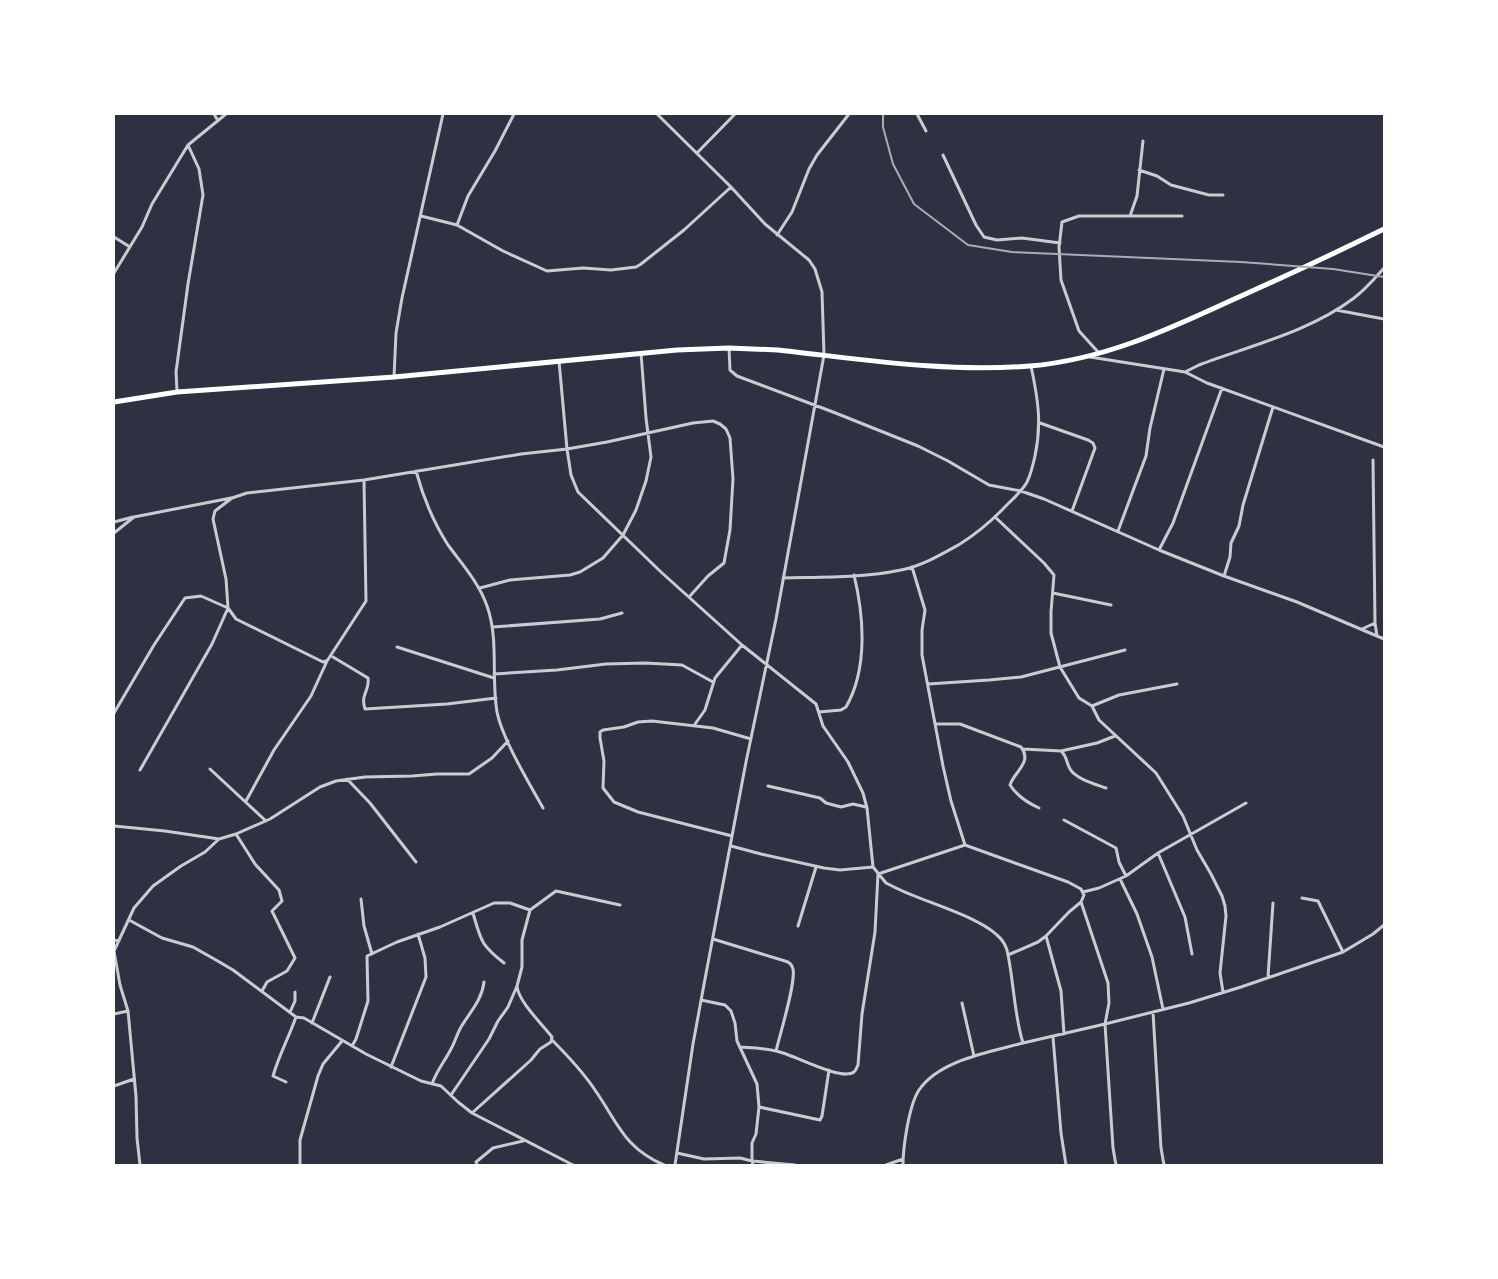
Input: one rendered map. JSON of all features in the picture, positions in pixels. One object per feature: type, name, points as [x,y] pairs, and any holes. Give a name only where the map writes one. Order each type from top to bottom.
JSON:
[{"type":"highway","points":[[114,402],[177,392],[394,377],[559,361],[729,348],[763,349],[955,368],[1031,366],[1089,356],[1135,343],[1175,327],[1384,229]]},
{"type":"street","points":[[214,114],[218,121]]},
{"type":"street","points":[[114,273],[142,227],[152,204],[188,145],[226,114]]},
{"type":"street","points":[[394,377],[396,333],[443,114]]},
{"type":"street","points":[[457,225],[468,196],[495,151],[514,114]]},
{"type":"street","points":[[657,114],[777,235],[801,253],[815,268],[822,292],[824,355],[784,578],[701,1000],[675,1165]]},
{"type":"street","points":[[697,153],[735,114]]},
{"type":"street","points":[[777,235],[792,212],[809,169],[817,155],[849,114]]},
{"type":"street","points":[[917,114],[926,131]]},
{"type":"street","points":[[1130,216],[1137,196],[1143,141]]},
{"type":"street","points":[[177,392],[176,372],[188,284],[204,194],[199,169],[188,145]]},
{"type":"street","points":[[943,155],[976,225],[984,237],[998,240],[1022,238],[1060,242]]},
{"type":"street","points":[[1139,170],[1157,176],[1171,185],[1209,195],[1223,194]]},
{"type":"street","points":[[421,216],[457,225],[503,251],[547,271],[578,268],[627,269],[641,264],[684,230],[731,187]]},
{"type":"street","points":[[1100,353],[1079,331],[1060,280],[1062,222],[1079,216],[1182,216]]},
{"type":"street","points":[[114,237],[130,247]]},
{"type":"street","points":[[1185,372],[1199,364],[1298,329],[1336,310],[1355,297],[1384,268]]},
{"type":"street","points":[[1336,310],[1384,319]]},
{"type":"street","points":[[729,348],[729,366],[734,374],[918,446],[989,485],[1021,491],[1072,511],[1159,550],[1297,602],[1384,639]]},
{"type":"street","points":[[480,588],[510,580],[570,575],[580,572],[603,558],[623,535],[636,510],[649,468],[651,453],[641,354]]},
{"type":"street","points":[[1089,356],[1185,372],[1222,388],[1384,447]]},
{"type":"street","points":[[559,361],[567,450],[571,475],[578,492],[742,645],[816,704],[822,726],[848,762],[858,781],[867,808],[873,867],[886,883],[989,928],[999,936],[1008,955],[1013,995],[1023,1043]]},
{"type":"street","points":[[784,578],[882,573],[912,568],[971,537],[995,517],[1021,491],[1028,481],[1032,468],[1040,423],[1031,366]]},
{"type":"street","points":[[1118,531],[1146,456],[1150,428],[1164,369]]},
{"type":"street","points":[[1159,550],[1174,523],[1222,388]]},
{"type":"street","points":[[1224,576],[1230,557],[1231,543],[1239,526],[1243,505],[1273,407]]},
{"type":"street","points":[[114,522],[263,490],[364,480],[521,454],[567,450],[708,421],[720,424],[726,428],[730,438],[732,471],[731,516],[724,561],[689,597]]},
{"type":"street","points":[[1040,423],[1088,440],[1095,448],[1072,511]]},
{"type":"street","points":[[1373,460],[1375,623],[1377,636]]},
{"type":"street","points":[[416,472],[429,508],[441,533],[480,588],[487,604],[493,627],[494,676],[498,718],[543,808]]},
{"type":"street","points":[[246,801],[274,750],[311,696],[327,661],[366,601],[364,480]]},
{"type":"street","points":[[140,770],[212,644],[228,608],[226,579],[213,520],[215,511],[232,498]]},
{"type":"street","points":[[114,532],[134,517]]},
{"type":"street","points":[[995,517],[1053,573],[1052,633],[1060,667],[1079,698],[1092,706],[1099,720],[1156,774],[1183,816],[1192,834],[1197,850],[1211,874],[1225,906],[1226,916],[1220,973],[1223,992]]},
{"type":"street","points":[[912,568],[925,610],[922,643],[946,783],[965,845]]},
{"type":"street","points":[[819,712],[842,710],[846,707],[858,673],[861,649],[861,615],[854,575]]},
{"type":"street","points":[[1053,593],[1111,605]]},
{"type":"street","points":[[114,713],[154,645],[185,598],[201,596],[228,608],[236,619],[323,662],[327,661]]},
{"type":"street","points":[[493,627],[600,619],[622,613]]},
{"type":"street","points":[[1361,629],[1375,623]]},
{"type":"street","points":[[694,725],[705,710],[713,682],[742,645]]},
{"type":"street","points":[[397,647],[494,676],[606,664],[645,663],[682,665],[713,682]]},
{"type":"street","points":[[928,684],[1014,678],[1125,650]]},
{"type":"street","points":[[333,657],[368,678],[368,684],[362,700],[365,709],[496,698]]},
{"type":"street","points":[[1092,706],[1119,695],[1177,684]]},
{"type":"street","points":[[732,836],[638,812],[614,802],[603,788],[604,761],[600,732],[638,722],[694,725],[751,739]]},
{"type":"street","points":[[936,724],[956,723],[1018,744],[1025,752],[1024,760],[1017,774],[1011,780],[1010,785],[1027,802],[1039,808]]},
{"type":"street","points":[[1023,749],[1060,751],[1097,744],[1115,736]]},
{"type":"street","points":[[140,1165],[136,1138],[134,1079],[128,1011],[120,985],[114,951],[134,908],[153,886],[205,852],[219,840],[266,821],[320,787],[336,781],[365,777],[469,774],[492,758],[508,741]]},
{"type":"street","points":[[1060,751],[1065,754],[1072,771],[1079,777],[1106,788]]},
{"type":"street","points":[[210,769],[266,821]]},
{"type":"street","points":[[347,779],[370,804],[416,862]]},
{"type":"street","points":[[768,786],[820,798],[826,803],[841,807],[853,804],[867,808]]},
{"type":"street","points":[[1083,892],[1126,876],[1158,853],[1246,803]]},
{"type":"street","points":[[1064,820],[1116,848],[1119,862],[1126,876]]},
{"type":"street","points":[[114,826],[165,831],[219,840]]},
{"type":"street","points":[[236,834],[255,864],[279,890],[282,901],[272,911],[295,958],[287,971],[267,982],[262,991]]},
{"type":"street","points":[[878,874],[965,845],[1058,877],[1078,887],[1083,892],[1084,895],[1081,902],[1046,936],[1038,942],[1008,955]]},
{"type":"street","points":[[731,846],[816,867],[840,870],[873,867]]},
{"type":"street","points":[[1158,853],[1185,917],[1192,954]]},
{"type":"street","points":[[798,926],[816,867]]},
{"type":"street","points":[[740,1047],[776,1051],[829,1070],[848,1074],[854,1072],[858,1065],[862,1014],[875,932],[878,874]]},
{"type":"street","points":[[1120,879],[1137,914],[1152,957],[1163,1009]]},
{"type":"street","points":[[451,1095],[489,1039],[508,1007],[517,986],[522,967],[522,940],[530,910],[556,891],[620,905]]},
{"type":"street","points":[[361,898],[364,926],[372,954]]},
{"type":"street","points":[[1302,898],[1318,901],[1343,952]]},
{"type":"street","points":[[1081,902],[1108,983],[1109,1003],[1105,1024],[1113,1148],[1116,1165]]},
{"type":"street","points":[[352,1046],[367,1006],[369,990],[367,956],[397,942],[474,913],[494,903],[510,903],[530,910]]},
{"type":"street","points":[[1268,977],[1273,903]]},
{"type":"street","points":[[474,913],[481,941],[504,963]]},
{"type":"street","points":[[129,920],[162,938],[193,947],[233,970],[296,1017],[304,1018],[342,1041],[421,1081],[441,1086],[472,1113],[573,1165]]},
{"type":"street","points":[[902,1165],[912,1105],[918,1090],[924,1083],[944,1069],[974,1056],[1153,1012],[1223,992],[1343,952],[1384,925]]},
{"type":"street","points":[[392,1067],[426,978],[425,958],[418,934]]},
{"type":"street","points":[[1046,936],[1061,991],[1064,1034]]},
{"type":"street","points":[[713,939],[785,961],[792,967],[792,984],[776,1051]]},
{"type":"street","points":[[114,940],[119,941]]},
{"type":"street","points":[[312,1023],[330,977]]},
{"type":"street","points":[[432,1084],[439,1066],[450,1051],[461,1028],[476,1004],[484,982]]},
{"type":"street","points":[[517,986],[521,997],[552,1036],[552,1040],[595,1089],[628,1142],[646,1156],[664,1165]]},
{"type":"street","points":[[290,1012],[295,1001],[295,992]]},
{"type":"street","points":[[701,1000],[719,1003],[729,1008],[734,1017],[737,1041],[757,1084],[759,1107],[756,1134],[752,1143],[752,1163]]},
{"type":"street","points":[[962,1003],[974,1056]]},
{"type":"street","points":[[114,1014],[128,1011]]},
{"type":"street","points":[[1153,1012],[1161,1148],[1164,1165]]},
{"type":"street","points":[[286,1082],[273,1076],[296,1017]]},
{"type":"street","points":[[1053,1037],[1060,1132],[1066,1165]]},
{"type":"street","points":[[472,1113],[552,1040]]},
{"type":"street","points":[[300,1165],[300,1140],[318,1076],[323,1064],[342,1041]]},
{"type":"street","points":[[759,1107],[820,1120],[829,1070]]},
{"type":"street","points":[[114,1086],[134,1079]]},
{"type":"street","points":[[477,1165],[476,1162],[493,1148],[524,1140]]},
{"type":"street","points":[[678,1153],[704,1159],[740,1158],[752,1163],[795,1165]]},
{"type":"street","points":[[886,1165],[903,1159]]},
{"type":"railway","points":[[883,114],[883,127],[893,164],[914,204],[968,245],[1012,252],[1241,262],[1333,269],[1384,277]]}]
